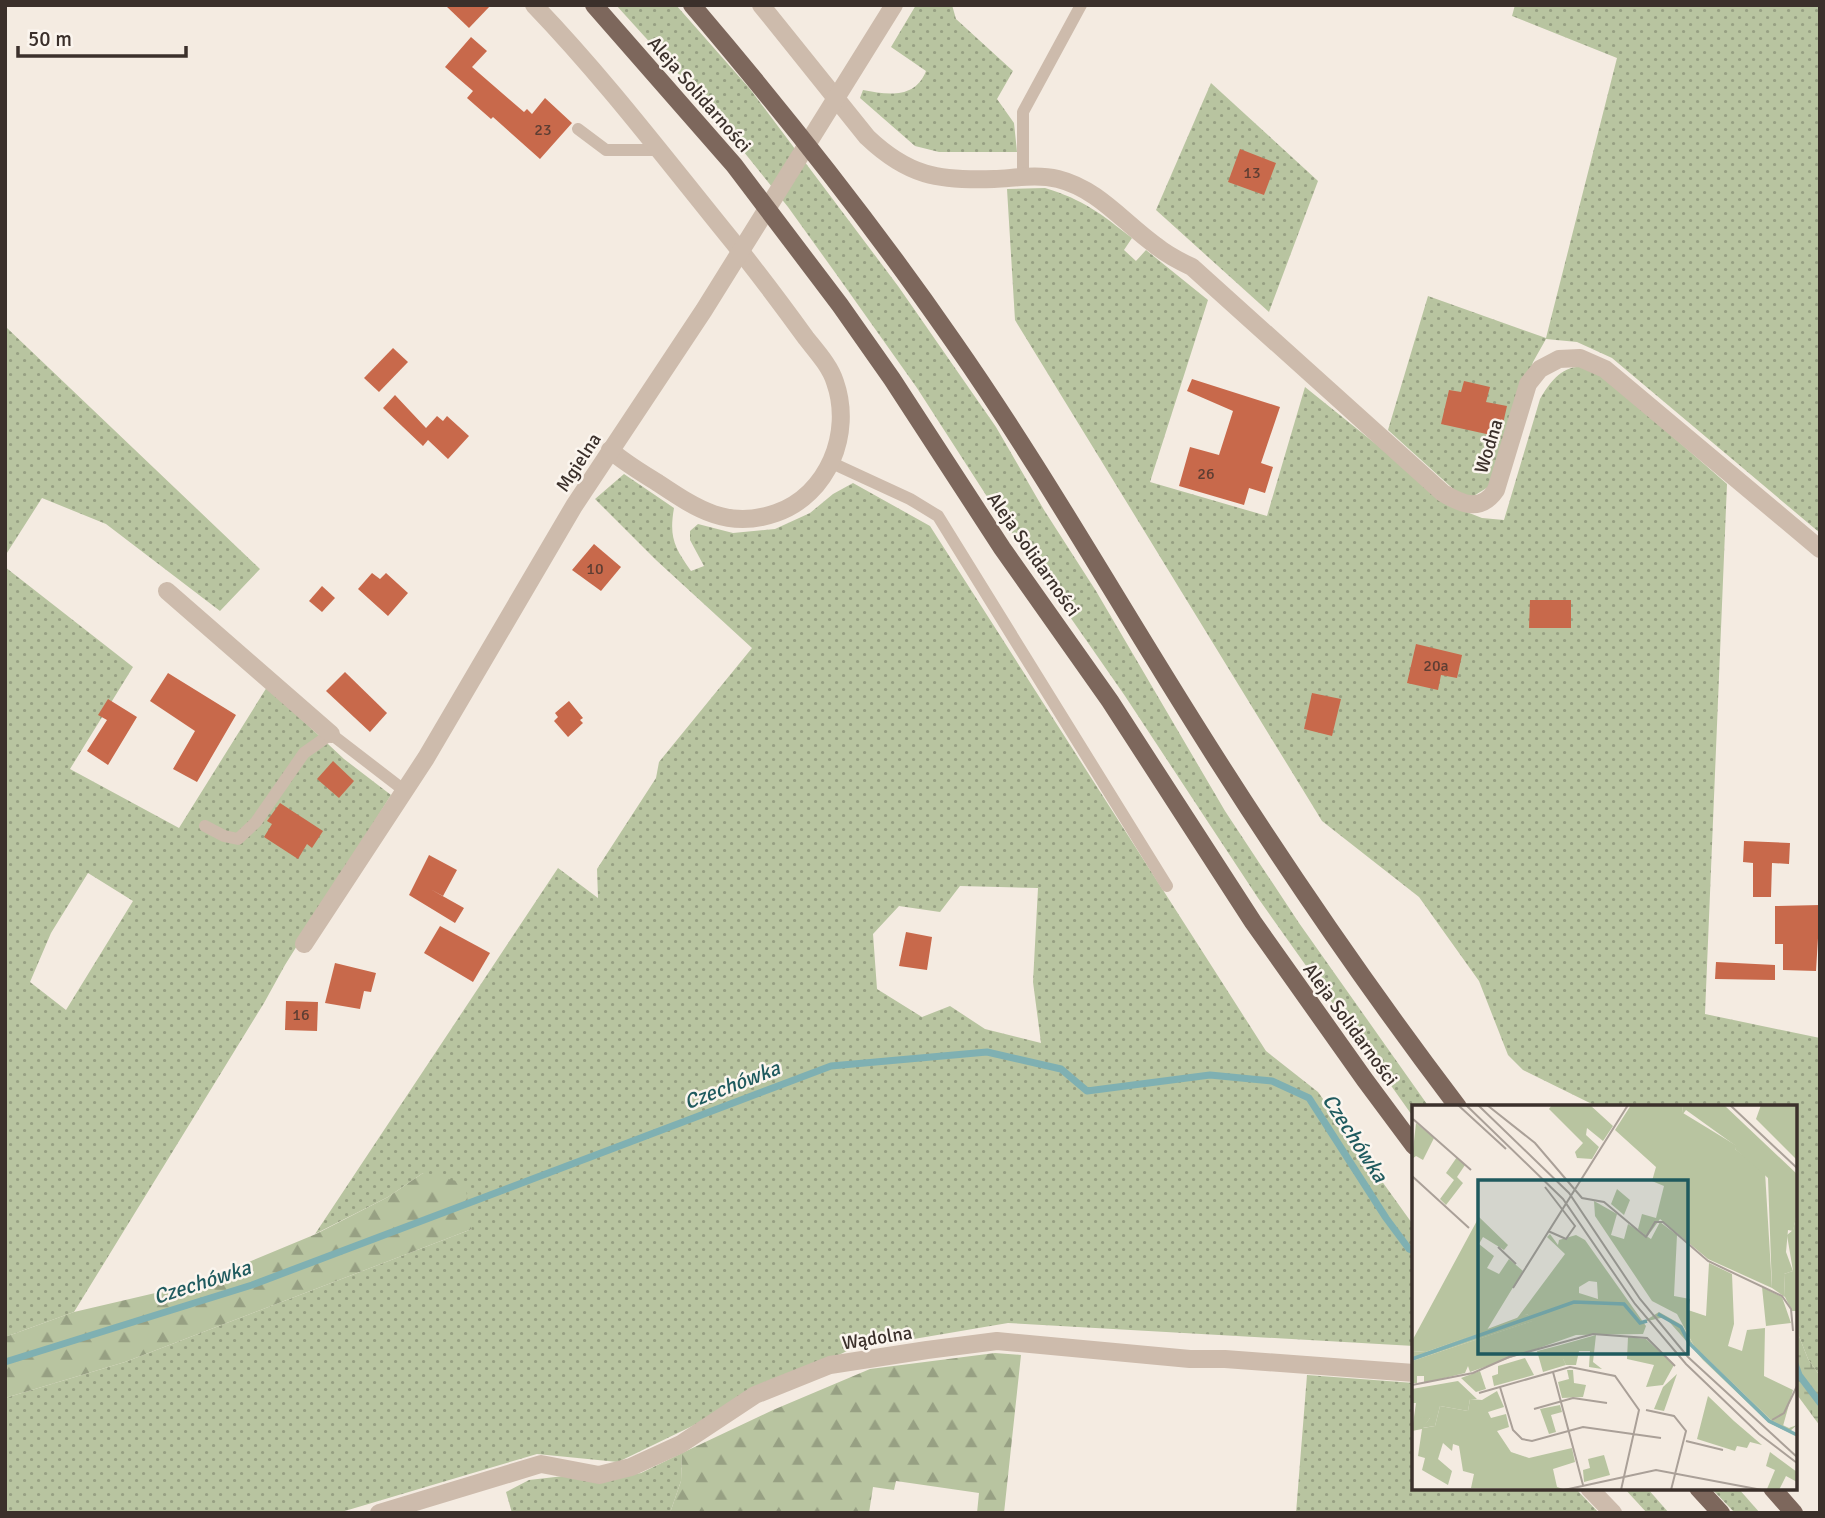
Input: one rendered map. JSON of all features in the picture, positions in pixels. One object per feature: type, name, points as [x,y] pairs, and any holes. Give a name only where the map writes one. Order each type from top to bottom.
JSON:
[{"type":"main road","name":"Aleja Solidarności","points":[[594,5],[734,165],[840,305],[892,379],[1002,548],[1110,701],[1253,922],[1412,1143]]},
{"type":"main road","name":"Aleja Solidarności","points":[[692,5],[821,161],[953,341],[1281,858],[1457,1105]]},
{"type":"main road","points":[[1700,1490],[1721,1513]]},
{"type":"main road","points":[[1774,1490],[1794,1513]]},
{"type":"street","points":[[534,5],[601,80],[768,286],[823,360],[835,380],[841,402],[842,420],[832,463],[818,484],[803,498],[783,510],[765,516],[746,519],[720,517],[694,507],[610,450]]},
{"type":"street","points":[[761,5],[867,137],[900,164],[919,173],[939,177],[994,179],[1023,176]]},
{"type":"street","name":"Mgielna","points":[[304,944],[405,791],[574,506],[704,310],[894,5]]},
{"type":"street","name":"Wodna","points":[[1023,176],[1059,179],[1086,190],[1114,210],[1155,246],[1192,267],[1433,484],[1455,500],[1478,505],[1490,500],[1496,490],[1528,384],[1540,369],[1559,359],[1580,358],[1605,369],[1820,549]]},
{"type":"street","points":[[167,591],[331,734]]},
{"type":"street","name":"Wądolna","points":[[379,1513],[541,1464],[599,1475],[631,1467],[681,1444],[755,1395],[817,1370],[830,1365],[927,1350],[998,1341],[1178,1358],[1412,1373]]},
{"type":"street","points":[[1591,1490],[1613,1513]]},
{"type":"lane","points":[[1023,176],[1023,112],[1082,5]]},
{"type":"lane","points":[[578,129],[606,150],[659,150]]},
{"type":"lane","points":[[832,463],[910,499],[937,516],[1167,887]]},
{"type":"lane","points":[[205,826],[223,836],[238,839],[256,822],[304,752],[331,734],[405,791]]},
{"type":"green space","points":[[616,5],[676,5],[750,89],[898,286],[996,427],[1225,811],[1299,923],[1428,1105],[1412,1105],[1412,1115],[1258,898],[1125,696],[995,509],[917,388],[788,207],[703,101]]},
{"type":"green space","points":[[916,5],[952,5],[956,19],[1013,71],[997,99],[1014,123],[1017,152],[939,152],[915,146],[860,98],[863,90],[891,94],[908,91],[921,80],[926,71],[891,47]]},
{"type":"green space","points":[[1515,5],[1820,5],[1820,533],[1612,358],[1577,342],[1546,339],[1533,362],[1498,481],[1472,497],[1461,496],[1388,430],[1428,296],[1546,338],[1617,58],[1512,16]]},
{"type":"green space","points":[[1211,83],[1318,181],[1269,312],[1156,210]]},
{"type":"green space","points":[[1045,188],[1071,197],[1101,214],[1132,238],[1124,250],[1136,261],[1146,250],[1208,300],[1150,482],[1267,516],[1305,387],[1454,507],[1482,518],[1504,520],[1540,399],[1558,376],[1576,367],[1601,374],[1727,484],[1705,1014],[1820,1038],[1820,1376],[1808,1359],[1797,1331],[1797,1105],[1594,1105],[1523,1070],[1508,1055],[1479,981],[1419,897],[1322,821],[1015,320],[1007,189]]},
{"type":"green space","points":[[7,328],[260,569],[220,611],[106,524],[42,498],[5,556]]},
{"type":"green space","points":[[624,474],[674,508],[674,541],[691,571],[704,566],[690,540],[690,531],[698,524],[733,533],[775,529],[810,513],[833,494],[853,483],[930,526],[1266,1051],[1318,1092],[1412,1223],[1412,1346],[1008,1323],[849,1350],[618,1462],[537,1454],[338,1513],[5,1513],[5,1398],[125,1362],[472,1229],[423,1173],[388,1197],[315,1234],[558,868],[598,898],[597,869],[656,778],[659,762],[752,648],[656,560],[595,499]],"holes":[[[960,886],[1038,888],[1033,982],[1041,1043],[985,1029],[950,1006],[922,1017],[877,989],[873,934],[899,906],[940,912]]]},
{"type":"green space","points":[[5,567],[133,667],[70,769],[179,828],[267,687],[344,759],[391,795],[74,1312],[5,1337]],"holes":[[[88,873],[133,901],[66,1010],[30,982],[51,933]]]},
{"type":"green space","points":[[423,1173],[465,1183],[472,1229],[125,1362],[5,1398],[5,1337],[74,1312],[198,1283],[316,1234],[388,1197]]},
{"type":"green space","points":[[1797,1331],[1808,1359],[1820,1376],[1820,1426],[1797,1395]]},
{"type":"green space","points":[[995,1353],[1021,1355],[1004,1513],[977,1513],[979,1493],[896,1481],[894,1490],[873,1487],[869,1513],[670,1513],[681,1481],[682,1453],[773,1410],[870,1369]]},
{"type":"green space","points":[[1307,1375],[1412,1383],[1412,1490],[1577,1490],[1599,1513],[1296,1513]]},
{"type":"green space","points":[[682,1453],[681,1481],[670,1513],[512,1513],[506,1492],[529,1480],[564,1476],[602,1480],[641,1473]]},
{"type":"green space","points":[[1626,1490],[1649,1490],[1669,1513],[1647,1513]]},
{"type":"green space","points":[[1713,1490],[1740,1490],[1760,1513],[1735,1513]]},
{"type":"building","points":[[445,5],[491,5],[469,28]]},
{"type":"building","points":[[471,37],[487,51],[472,67],[524,112],[527,109],[532,114],[545,98],[572,123],[540,159],[467,98],[473,91],[445,67]]},
{"type":"building","points":[[1240,149],[1276,163],[1264,195],[1228,182]]},
{"type":"building","points":[[393,348],[408,362],[379,392],[364,378]]},
{"type":"building","points":[[1192,379],[1280,407],[1261,463],[1273,467],[1265,493],[1249,488],[1244,505],[1179,486],[1190,447],[1219,455],[1233,411],[1187,391]]},
{"type":"building","points":[[1464,381],[1490,387],[1486,402],[1507,406],[1500,437],[1441,424],[1449,390],[1461,392]]},
{"type":"building","points":[[395,395],[426,428],[437,416],[443,421],[447,416],[469,436],[448,459],[428,440],[423,446],[383,408]]},
{"type":"building","points":[[594,544],[621,567],[601,591],[572,570]]},
{"type":"building","points":[[372,573],[380,579],[386,573],[408,593],[388,616],[358,589]]},
{"type":"building","points":[[322,586],[335,598],[322,612],[309,601]]},
{"type":"building","points":[[1530,600],[1571,600],[1571,628],[1529,628]]},
{"type":"building","points":[[1416,644],[1462,655],[1457,678],[1441,675],[1438,690],[1407,683]]},
{"type":"building","points":[[345,672],[387,713],[370,732],[326,691]]},
{"type":"building","points":[[168,673],[236,715],[197,782],[173,769],[195,731],[150,701]]},
{"type":"building","points":[[1312,693],[1341,699],[1332,736],[1304,729]]},
{"type":"building","points":[[108,699],[137,717],[108,765],[87,751],[107,720],[98,715]]},
{"type":"building","points":[[569,701],[583,718],[580,720],[583,723],[568,737],[554,721],[558,717],[555,713]]},
{"type":"building","points":[[333,761],[354,781],[339,798],[317,779]]},
{"type":"building","points":[[280,803],[323,831],[312,848],[307,844],[298,859],[264,837],[272,824],[267,821]]},
{"type":"building","points":[[1744,841],[1790,843],[1789,864],[1772,863],[1771,897],[1753,897],[1753,863],[1743,862]]},
{"type":"building","points":[[429,855],[457,870],[443,896],[430,889],[464,908],[455,923],[409,895]]},
{"type":"building","points":[[1820,905],[1816,971],[1783,970],[1783,944],[1775,944],[1775,906]]},
{"type":"building","points":[[440,926],[490,953],[473,982],[424,953]]},
{"type":"building","points":[[906,932],[932,937],[927,970],[899,966]]},
{"type":"building","points":[[1716,962],[1775,965],[1775,980],[1715,979]]},
{"type":"building","points":[[335,963],[376,973],[371,992],[364,991],[360,1009],[325,1003]]},
{"type":"building","points":[[286,1001],[318,1002],[317,1031],[285,1030]]},
{"type":"waterway","name":"Czechówka","points":[[5,1362],[252,1285],[831,1066],[987,1052],[1061,1069],[1087,1091],[1210,1075],[1272,1081],[1309,1098],[1386,1218],[1412,1250]]},
{"type":"waterway","name":"Czechówka","points":[[1797,1370],[1820,1403]]}]
